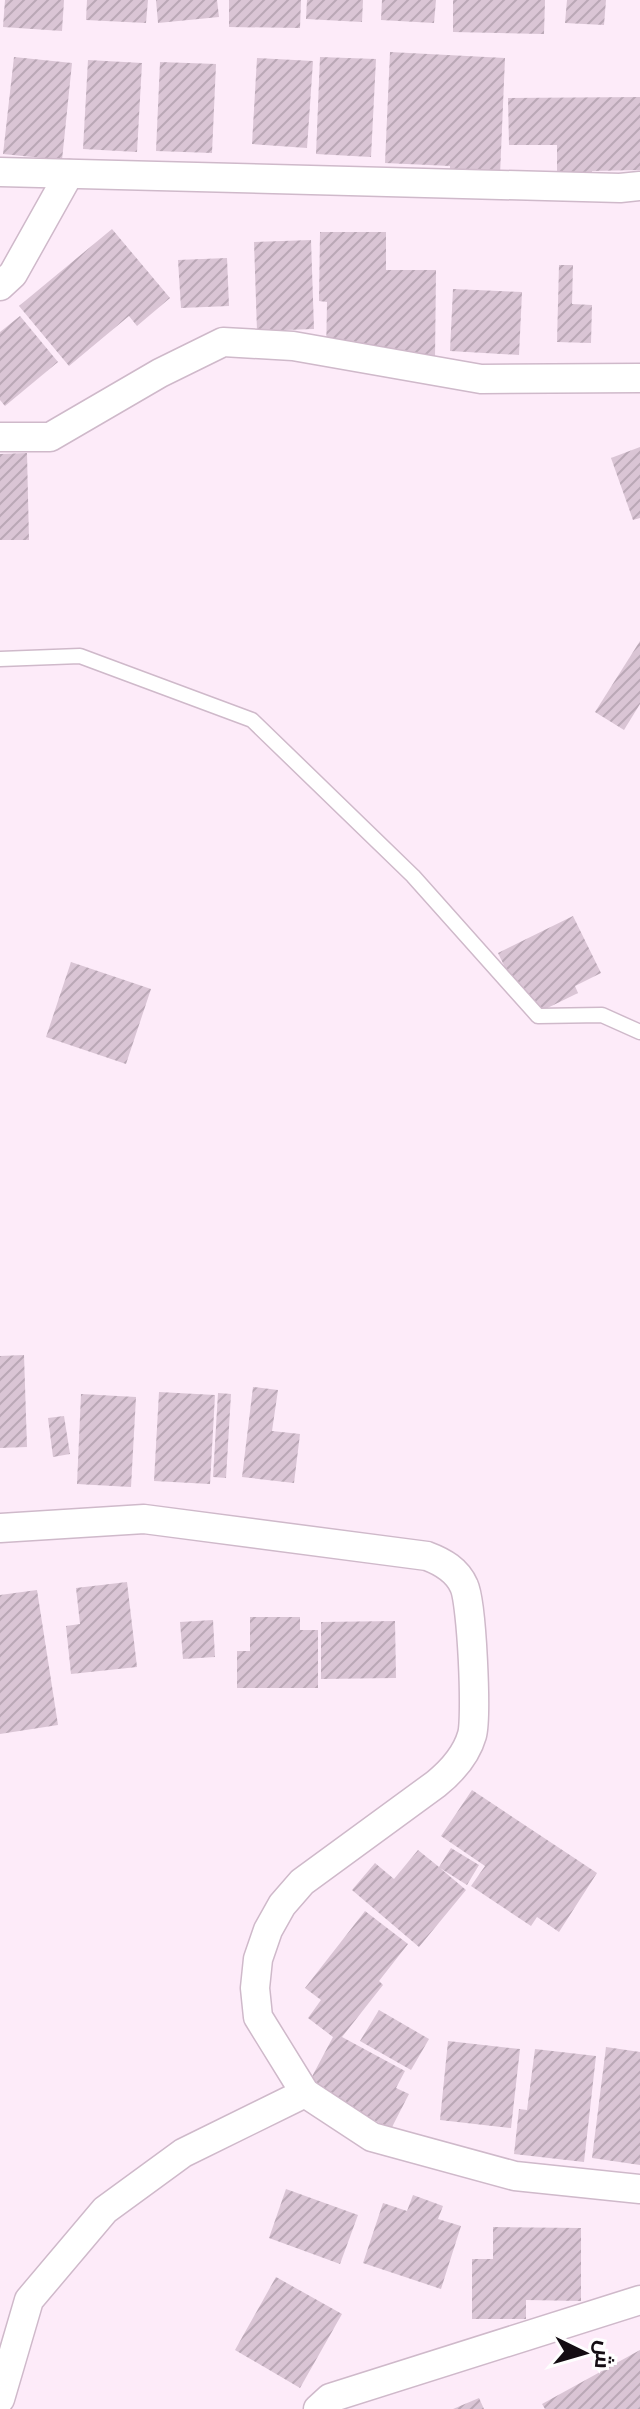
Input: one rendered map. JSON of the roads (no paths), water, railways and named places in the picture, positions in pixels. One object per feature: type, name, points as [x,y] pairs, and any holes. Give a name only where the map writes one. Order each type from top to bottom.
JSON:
[{"type":"street","points":[[0,172],[620,188],[640,186]]},
{"type":"street","points":[[0,286],[13,274],[69,174]]},
{"type":"street","points":[[0,437],[50,437],[160,373],[223,342],[293,346],[481,379],[640,378]]},
{"type":"street","points":[[0,1528],[144,1519],[427,1556],[448,1566],[464,1585],[468,1596],[475,1714],[472,1735],[464,1754],[452,1771],[302,1882],[282,1905],[268,1930],[258,1959],[255,1988],[258,2017],[305,2093],[372,2137],[515,2176],[640,2189]]},
{"type":"street","points":[[0,2399],[29,2300],[105,2210],[183,2153],[305,2093]]},
{"type":"street","points":[[318,2409],[330,2398],[640,2300]]},
{"type":"lane","points":[[0,659],[80,656],[252,720],[413,876],[538,1016],[602,1015],[640,1032]]}]
